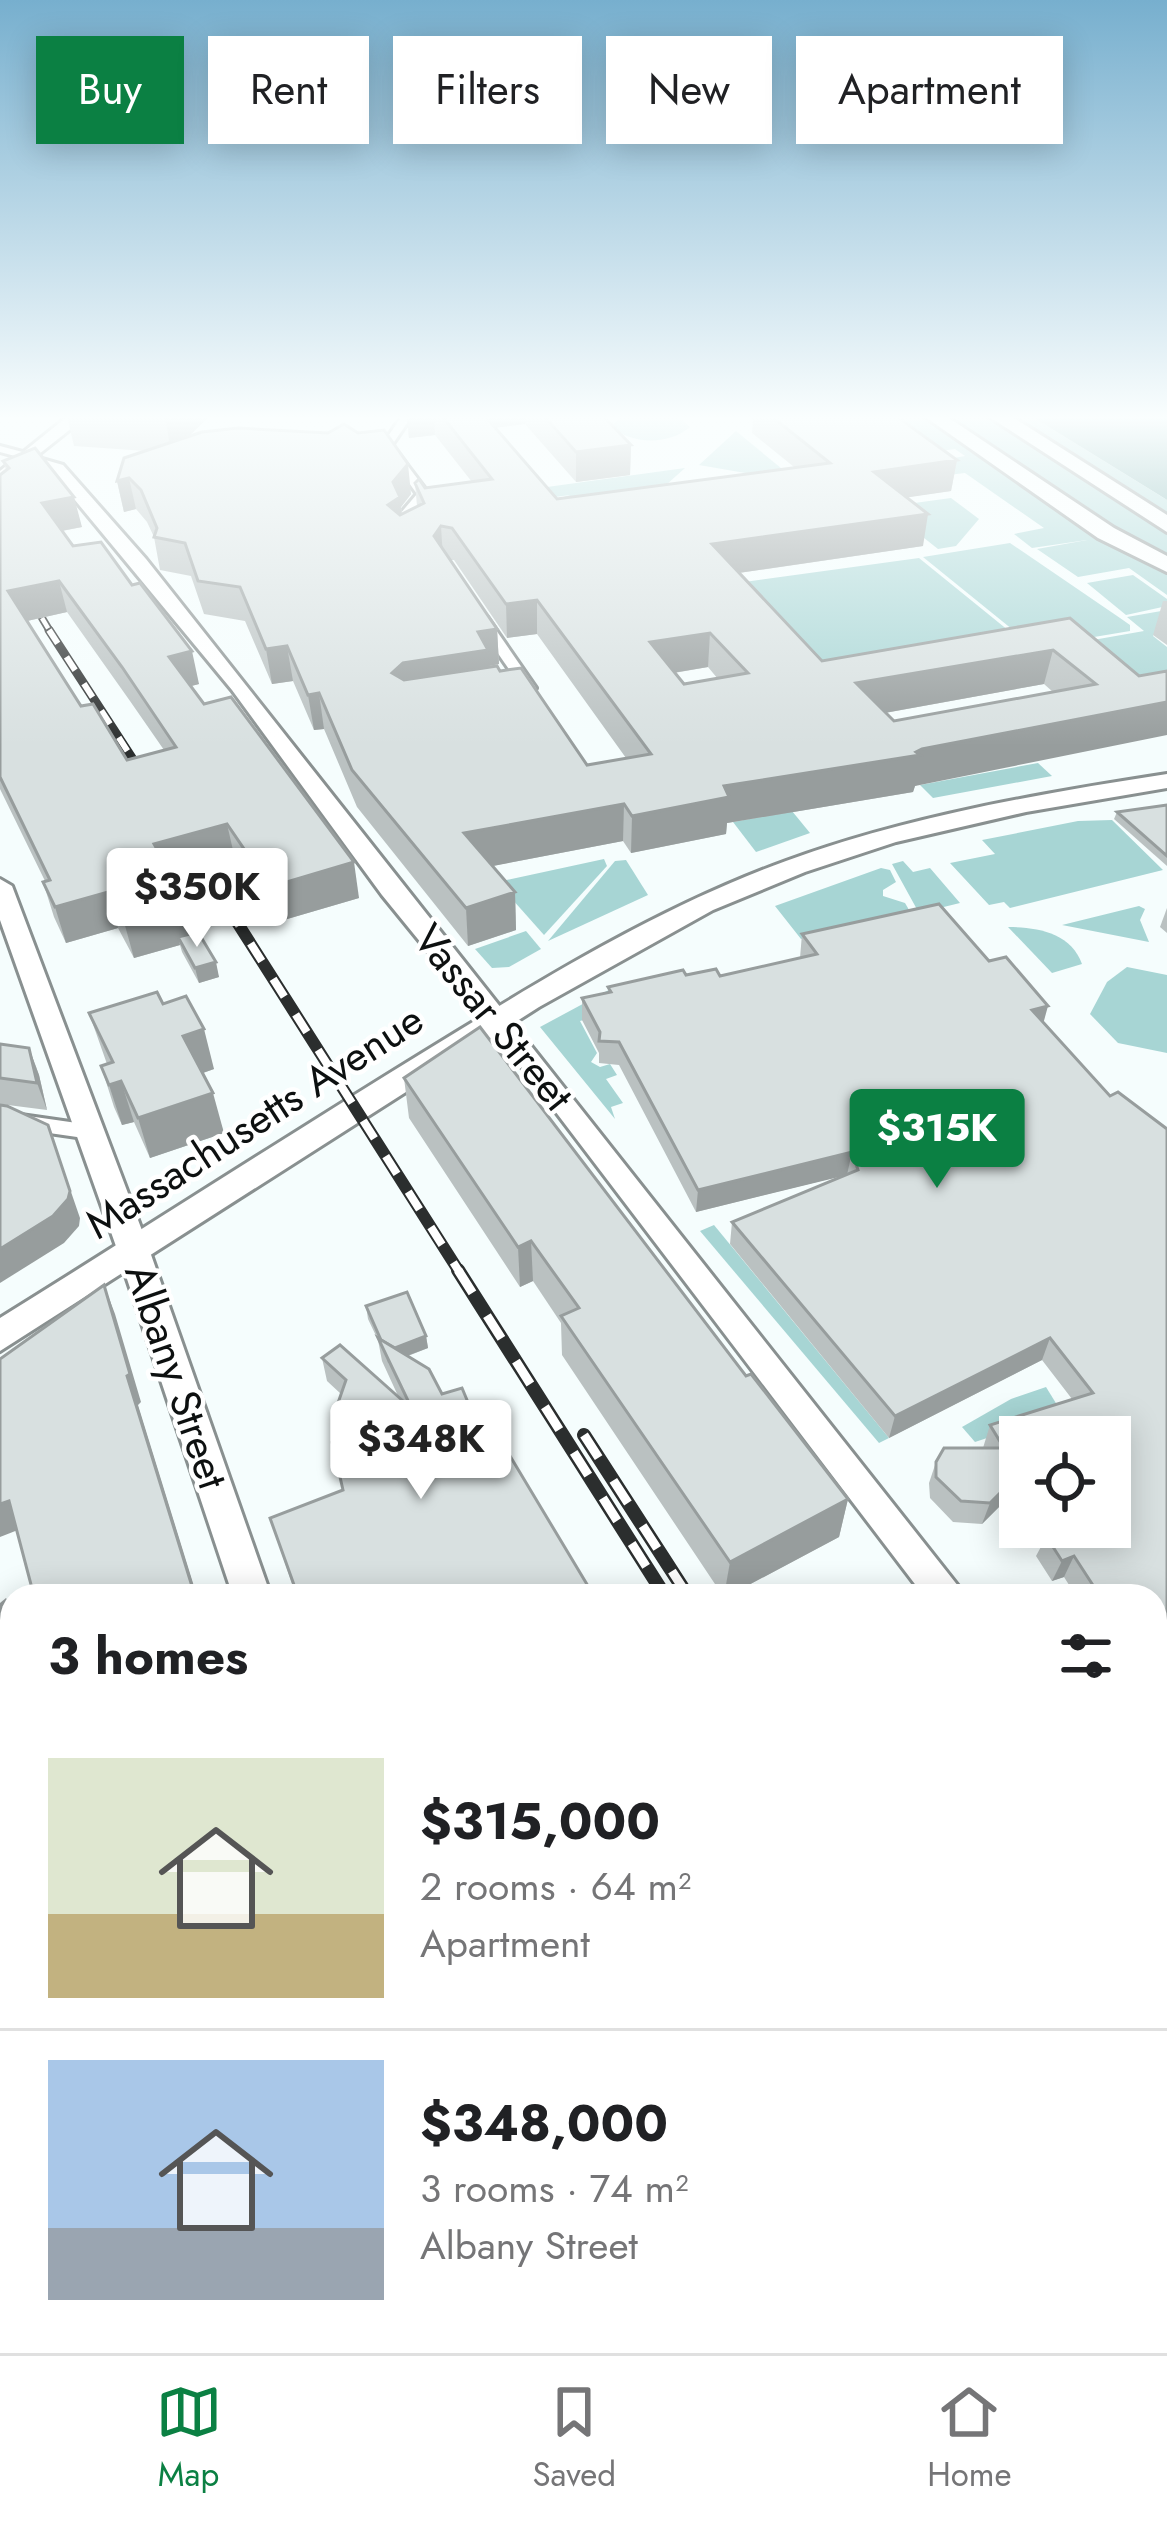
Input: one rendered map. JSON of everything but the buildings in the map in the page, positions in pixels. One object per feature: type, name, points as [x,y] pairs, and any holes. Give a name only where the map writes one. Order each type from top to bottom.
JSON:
[{"type":"highway","points":[[1095,526],[1167,576]]},
{"type":"highway","points":[[1106,533],[1167,565]]},
{"type":"main road","name":"Vassar Street","points":[[108,526],[495,1021],[538,1068],[938,1584]]},
{"type":"main road","name":"Massachusetts Avenue","points":[[0,1336],[495,1021],[683,915],[813,860],[996,809],[1167,781]]},
{"type":"main road","name":"Albany Street","points":[[0,886],[134,1249],[142,1288],[248,1584]]},
{"type":"street","points":[[401,539],[416,533],[412,526]]},
{"type":"street","points":[[472,604],[525,692]]},
{"type":"street","points":[[0,1119],[91,1132]]},
{"type":"shaded area","points":[[909,526],[973,526],[956,546],[938,549]]},
{"type":"shaded area","points":[[1041,526],[1167,526],[1167,595],[1129,568],[1078,577],[1037,549],[1087,540],[1032,548],[1014,534],[1044,528]]},
{"type":"shaded area","points":[[1010,543],[1130,625],[1130,631],[1034,647],[923,557]]},
{"type":"shaded area","points":[[919,558],[1030,648],[826,684],[730,584]]},
{"type":"shaded area","points":[[1133,575],[1167,599],[1167,606],[1126,615],[1087,583]]},
{"type":"shaded area","points":[[1167,610],[1153,636],[1167,647],[1167,701],[1059,646],[1144,631],[1127,617]]},
{"type":"shaded area","points":[[1038,763],[1052,776],[933,798],[920,785]]},
{"type":"shaded area","points":[[792,811],[810,833],[756,852],[733,822]]},
{"type":"shaded area","points":[[1112,820],[1163,870],[1010,908],[1004,902],[989,905],[950,863],[995,854],[982,840],[1078,821]]},
{"type":"shaded area","points":[[604,859],[607,866],[544,935],[497,882]]},
{"type":"shaded area","points":[[626,860],[648,895],[548,941],[615,861]]},
{"type":"shaded area","points":[[903,861],[913,872],[930,868],[960,903],[919,913],[892,864]]},
{"type":"shaded area","points":[[881,868],[890,870],[896,882],[883,890],[883,896],[905,903],[912,915],[801,939],[775,906]]},
{"type":"shaded area","points":[[1139,906],[1145,909],[1140,920],[1149,942],[1062,925]]},
{"type":"shaded area","points":[[1008,927],[1031,928],[1062,939],[1082,964],[1052,973]]},
{"type":"shaded area","points":[[526,931],[541,949],[509,967],[492,968],[475,949]]},
{"type":"shaded area","points":[[1127,967],[1167,975],[1167,1053],[1118,1043],[1090,1014],[1107,982]]},
{"type":"shaded area","points":[[618,985],[609,1013],[580,1021],[597,1053],[591,1062],[600,1067],[610,1064],[617,1075],[606,1079],[623,1103],[611,1107],[615,1119],[540,1027]]},
{"type":"shaded area","points":[[714,1225],[889,1438],[879,1443],[700,1231]]},
{"type":"shaded area","points":[[1046,1387],[1062,1413],[999,1416],[999,1434],[975,1442],[962,1427],[1011,1399]]},
{"type":"railway","points":[[42,618],[51,633]]},
{"type":"railway","points":[[49,630],[149,784]]},
{"type":"railway","points":[[202,868],[230,911]]},
{"type":"railway","points":[[228,908],[460,1273]]},
{"type":"railway","points":[[458,1270],[657,1584]]},
{"type":"railway","points":[[584,1435],[680,1584]]}]
